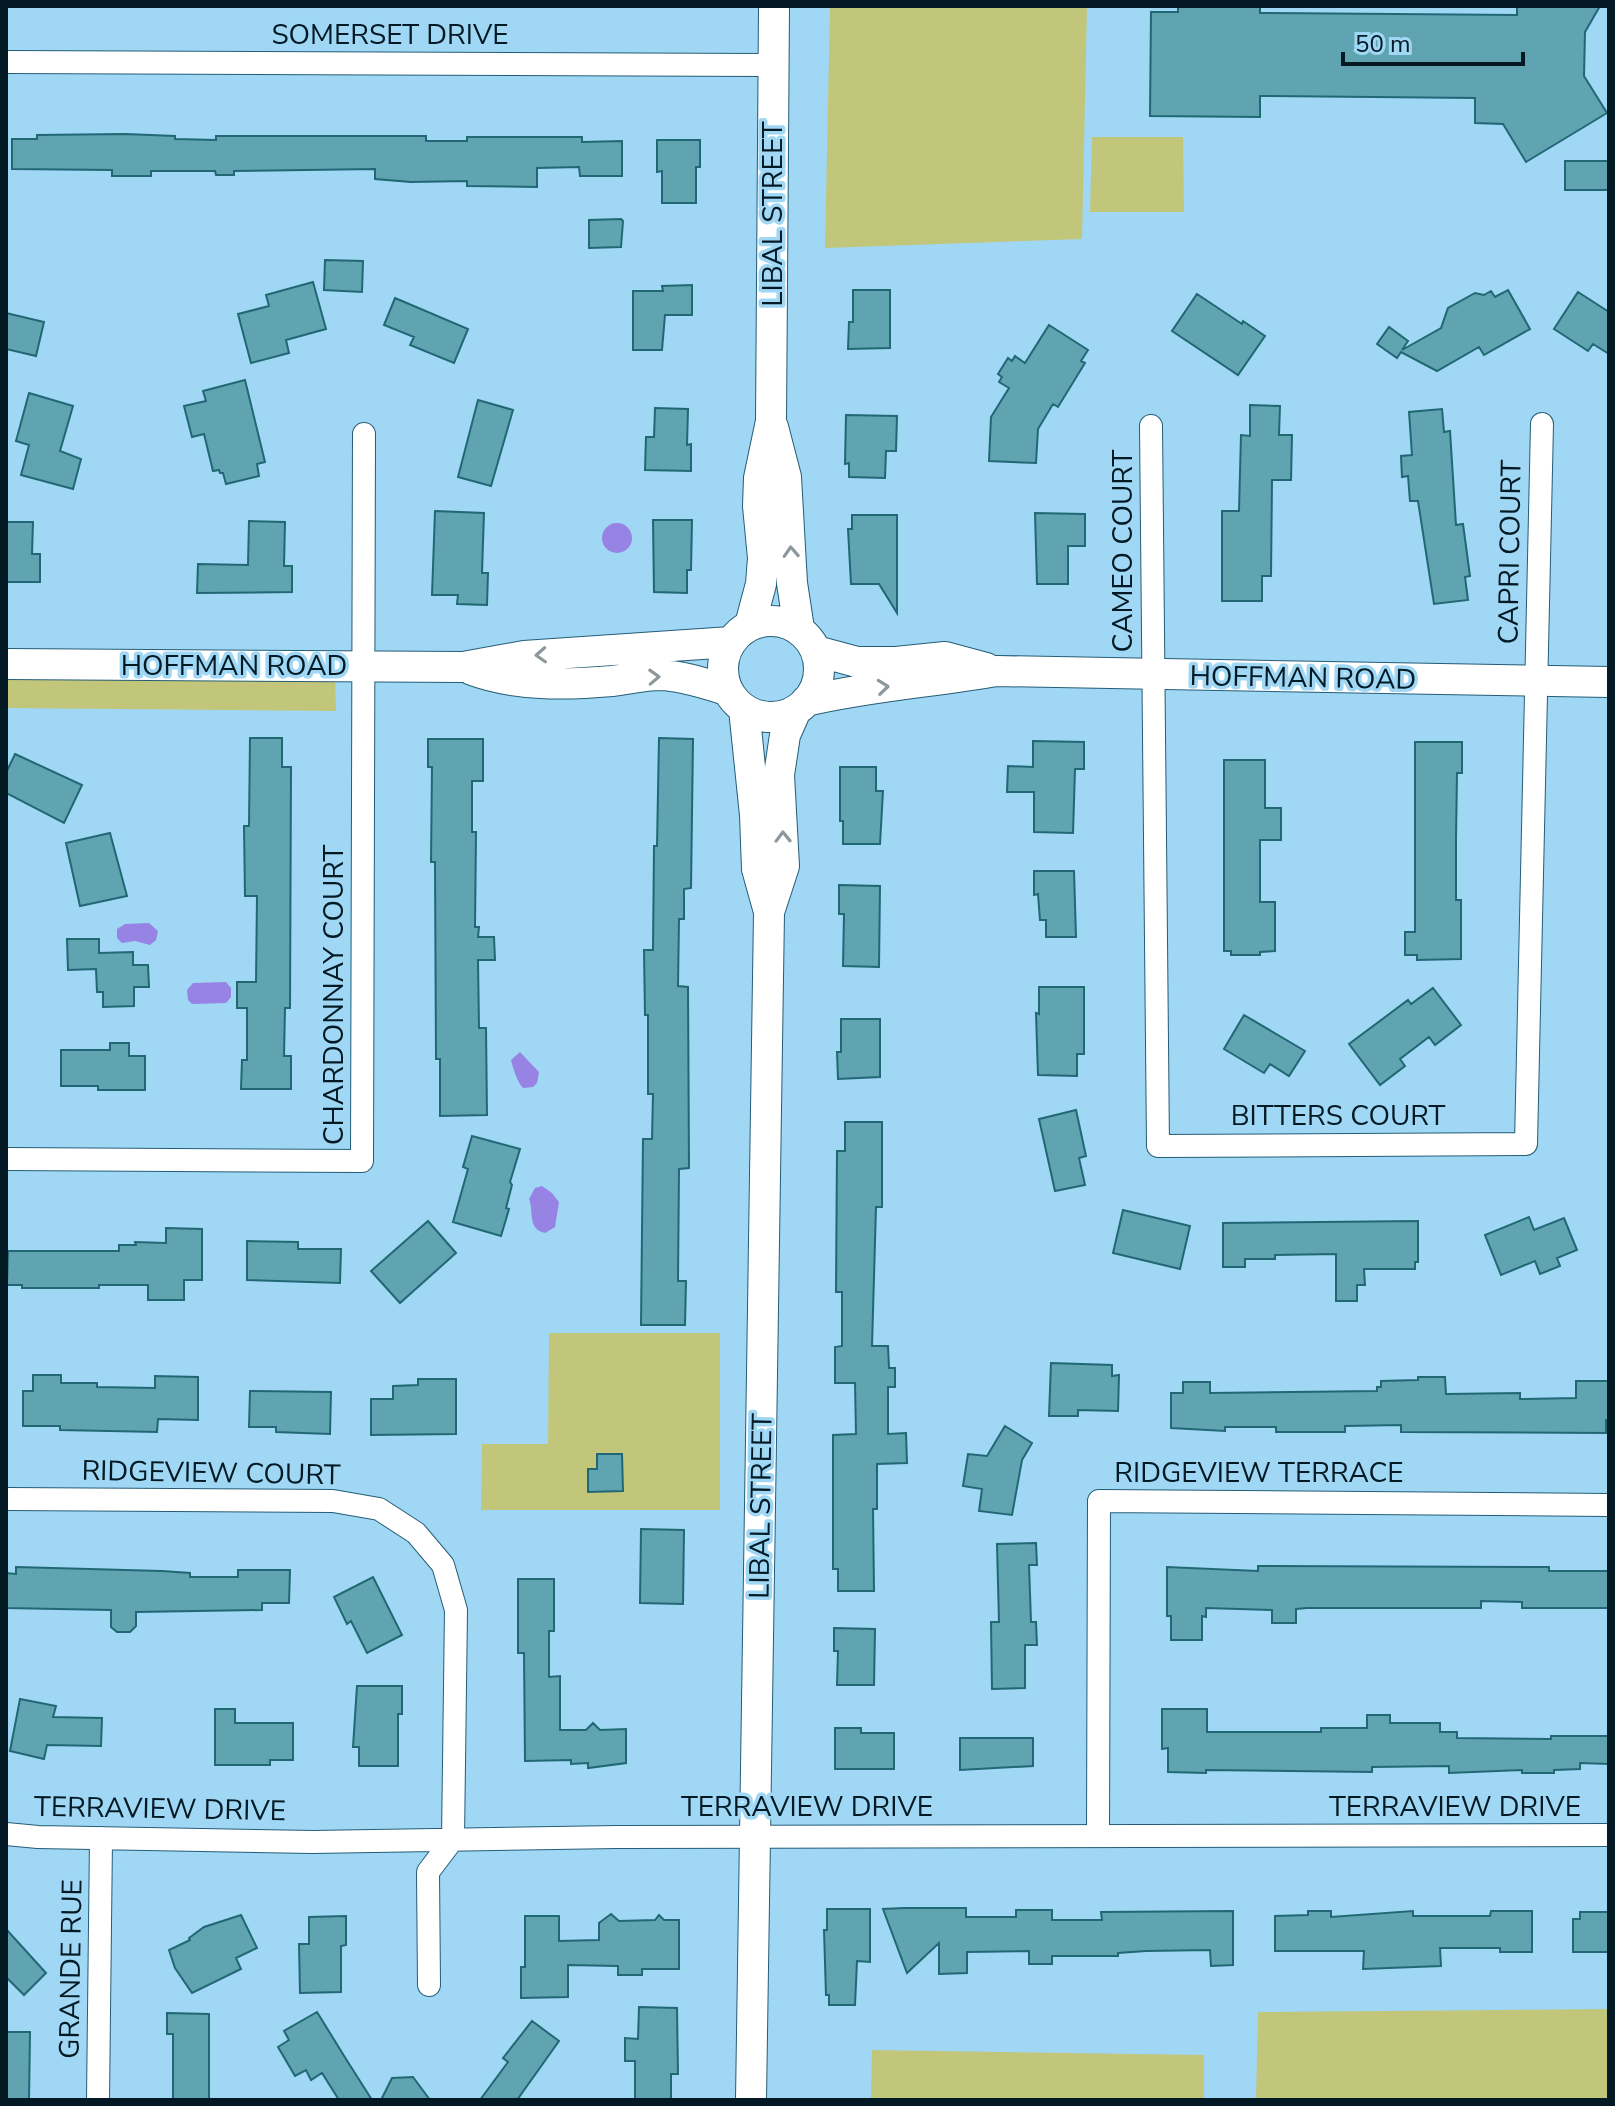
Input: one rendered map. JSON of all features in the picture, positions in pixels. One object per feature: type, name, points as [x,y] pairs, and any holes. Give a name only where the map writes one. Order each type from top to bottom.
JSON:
[{"type":"street","name":"LIBAL STREET","points":[[741,634],[761,584],[763,558],[759,478],[771,421],[774,6]]},
{"type":"street","name":"SOMERSET DRIVE","points":[[6,62],[773,65]]},
{"type":"street","name":"LIBAL STREET","points":[[771,421],[786,477],[792,583],[807,640]]},
{"type":"street","name":"CAPRI COURT","points":[[1536,681],[1542,424]]},
{"type":"street","name":"CAMEO COURT","points":[[1151,426],[1153,675]]},
{"type":"street","points":[[364,434],[365,666]]},
{"type":"street","points":[[775,621],[807,640],[818,677],[801,706],[770,717],[736,699],[723,665],[741,634],[775,621]]},
{"type":"street","name":"HOFFMAN ROAD","points":[[6,664],[463,667],[524,656],[741,634]]},
{"type":"street","name":"HOFFMAN ROAD","points":[[807,640],[857,662],[945,657],[997,671]]},
{"type":"street","name":"CHARDONNAY COURT","points":[[6,1159],[362,1161],[365,666]]},
{"type":"street","name":"HOFFMAN ROAD","points":[[463,667],[492,678],[520,682],[610,681],[661,675],[686,679],[736,699]]},
{"type":"street","name":"HOFFMAN ROAD","points":[[801,706],[856,689],[940,681],[997,671],[1609,682]]},
{"type":"street","name":"BITTERS COURT","points":[[1153,675],[1158,1146],[1526,1144],[1536,681]]},
{"type":"street","name":"LIBAL STREET","points":[[736,699],[755,815],[757,869],[769,912],[751,2100]]},
{"type":"street","name":"LIBAL STREET","points":[[769,912],[784,866],[779,775],[785,735],[801,706]]},
{"type":"street","name":"RIDGEVIEW COURT","points":[[6,1499],[333,1501],[379,1509],[416,1533],[443,1565],[456,1610],[453,1839]]},
{"type":"street","name":"RIDGEVIEW TERRACE","points":[[1098,1836],[1099,1501],[1609,1505]]},
{"type":"street","name":"TERRAVIEW DRIVE","points":[[6,1834],[313,1842],[754,1837],[1609,1835]]},
{"type":"street","name":"GRANDE RUE","points":[[98,2100],[101,1838]]},
{"type":"street","points":[[429,1985],[428,1872],[453,1839]]},
{"type":"green space","points":[[830,6],[1087,6],[1082,239],[825,248]]},
{"type":"green space","points":[[1092,137],[1183,137],[1184,212],[1090,212]]},
{"type":"green space","points":[[6,680],[335,680],[336,711],[6,708]]},
{"type":"green space","points":[[549,1333],[720,1333],[720,1510],[481,1510],[482,1444],[548,1444]]},
{"type":"green space","points":[[1609,2009],[1609,2100],[1256,2100],[1258,2012]]},
{"type":"green space","points":[[872,2050],[1204,2055],[1204,2100],[871,2100]]},
{"type":"shaded area","points":[[617,523],[623,524],[631,532],[631,544],[623,552],[617,553],[611,552],[603,544],[602,538],[603,532],[611,524]]},
{"type":"shaded area","points":[[149,923],[158,931],[156,940],[150,945],[135,941],[122,943],[117,938],[117,929],[125,924]]},
{"type":"shaded area","points":[[226,982],[231,988],[231,997],[226,1003],[192,1004],[188,1000],[187,990],[193,983]]},
{"type":"shaded area","points":[[520,1052],[539,1072],[533,1087],[523,1088],[516,1075],[511,1060]]},
{"type":"shaded area","points":[[542,1186],[559,1202],[555,1227],[545,1233],[533,1224],[529,1199],[535,1188]]},
{"type":"building","points":[[1178,6],[1260,6],[1260,13],[1517,15],[1517,6],[1600,6],[1585,32],[1584,76],[1607,113],[1526,162],[1503,124],[1475,123],[1475,98],[1260,96],[1260,117],[1150,116],[1151,12],[1178,12]]},
{"type":"building","points":[[125,134],[216,140],[216,136],[426,136],[426,141],[467,141],[467,137],[582,137],[582,142],[622,141],[622,176],[580,176],[579,167],[537,168],[537,187],[467,186],[467,181],[375,179],[375,169],[234,171],[234,175],[216,175],[215,171],[151,171],[151,176],[112,176],[112,170],[12,169],[12,139],[37,139],[37,135]]},
{"type":"building","points":[[657,140],[700,140],[696,203],[662,203],[662,171],[657,172]]},
{"type":"building","points":[[1565,161],[1609,161],[1609,190],[1565,190]]},
{"type":"building","points":[[621,219],[621,247],[589,248],[589,220]]},
{"type":"building","points":[[325,260],[363,261],[362,292],[324,290]]},
{"type":"building","points":[[313,282],[326,329],[286,340],[289,353],[251,363],[238,314],[269,306],[266,295]]},
{"type":"building","points":[[692,285],[692,315],[665,315],[662,350],[633,350],[633,291],[663,291],[662,286]]},
{"type":"building","points":[[853,290],[890,290],[890,348],[848,349],[849,322],[853,322]]},
{"type":"building","points":[[1508,290],[1530,329],[1484,355],[1479,347],[1437,371],[1401,352],[1397,358],[1377,344],[1389,327],[1408,341],[1402,350],[1441,328],[1448,308],[1475,293],[1484,295],[1491,291],[1495,297]]},
{"type":"building","points":[[1578,292],[1609,312],[1609,354],[1593,344],[1588,351],[1554,329]]},
{"type":"building","points":[[1197,294],[1265,336],[1238,375],[1172,331]]},
{"type":"building","points":[[395,298],[468,329],[454,363],[410,345],[414,337],[384,325]]},
{"type":"building","points":[[6,313],[44,322],[36,356],[6,349]]},
{"type":"building","points":[[1049,325],[1088,350],[1081,361],[1085,363],[1058,407],[1053,404],[1038,429],[1036,463],[989,461],[991,417],[1009,388],[999,382],[1002,377],[998,374],[1008,358],[1012,361],[1015,356],[1025,363]]},
{"type":"building","points":[[245,380],[265,462],[257,464],[259,476],[226,484],[223,473],[213,471],[204,434],[192,437],[184,406],[206,401],[203,391]]},
{"type":"building","points":[[29,393],[73,406],[60,451],[81,459],[73,489],[21,475],[29,445],[16,441]]},
{"type":"building","points":[[478,400],[513,410],[491,486],[458,477]]},
{"type":"building","points":[[1250,405],[1280,406],[1279,435],[1292,435],[1291,480],[1272,480],[1271,576],[1262,576],[1262,601],[1222,601],[1222,511],[1239,511],[1241,435],[1250,436]]},
{"type":"building","points":[[655,408],[688,409],[687,445],[691,444],[691,471],[645,470],[646,437],[654,437]]},
{"type":"building","points":[[1442,409],[1444,432],[1450,431],[1456,525],[1463,524],[1470,576],[1465,577],[1468,600],[1434,604],[1418,501],[1410,501],[1408,476],[1402,477],[1401,456],[1412,455],[1409,412]]},
{"type":"building","points":[[846,415],[897,416],[896,451],[886,451],[885,478],[849,477],[849,463],[845,464]]},
{"type":"building","points":[[435,511],[484,513],[482,573],[488,573],[487,605],[457,604],[458,595],[432,595]]},
{"type":"building","points":[[1035,513],[1085,514],[1085,546],[1068,546],[1068,584],[1037,584]]},
{"type":"building","points":[[852,515],[897,515],[897,613],[879,584],[851,584],[848,529],[852,529]]},
{"type":"building","points":[[653,520],[692,520],[691,570],[687,570],[687,593],[654,592]]},
{"type":"building","points":[[249,521],[285,522],[284,566],[292,566],[292,592],[197,593],[198,564],[248,565]]},
{"type":"building","points":[[6,522],[33,522],[32,554],[40,554],[40,582],[6,582]]},
{"type":"building","points":[[250,738],[282,738],[282,767],[291,767],[290,1008],[285,1008],[284,1056],[291,1056],[291,1089],[241,1089],[242,1060],[247,1060],[247,1008],[237,1008],[237,982],[256,982],[257,896],[245,896],[244,826],[249,826]]},
{"type":"building","points":[[659,738],[693,739],[691,888],[684,889],[684,919],[679,919],[678,986],[688,987],[689,1168],[679,1169],[678,1281],[686,1281],[685,1325],[641,1325],[643,1139],[652,1139],[653,1094],[648,1094],[644,950],[653,950]]},
{"type":"building","points":[[428,739],[483,739],[483,781],[472,781],[472,832],[476,832],[475,927],[479,927],[478,937],[494,937],[495,960],[478,960],[479,1028],[486,1028],[487,1115],[440,1116],[440,1059],[436,1059],[435,862],[431,862],[432,767],[428,767]]},
{"type":"building","points":[[1033,741],[1084,742],[1084,769],[1075,769],[1073,833],[1034,832],[1034,792],[1007,792],[1008,766],[1033,767]]},
{"type":"building","points":[[1415,742],[1462,742],[1462,773],[1457,773],[1456,839],[1456,900],[1461,900],[1461,959],[1417,960],[1417,955],[1405,955],[1405,932],[1415,932]]},
{"type":"building","points":[[15,754],[82,785],[64,823],[6,793],[6,773]]},
{"type":"building","points":[[1224,760],[1265,760],[1265,808],[1281,808],[1281,840],[1260,840],[1260,902],[1275,902],[1275,951],[1260,952],[1260,955],[1231,955],[1231,951],[1224,951]]},
{"type":"building","points":[[840,767],[876,767],[876,791],[883,791],[880,844],[843,844]]},
{"type":"building","points":[[110,833],[127,896],[80,906],[66,843]]},
{"type":"building","points":[[1034,871],[1074,871],[1076,937],[1046,937],[1046,920],[1040,920],[1038,894],[1034,895]]},
{"type":"building","points":[[839,885],[880,886],[879,967],[843,966],[844,914],[839,914]]},
{"type":"building","points":[[67,939],[99,939],[99,953],[133,952],[133,965],[148,965],[149,987],[134,987],[134,1006],[103,1007],[103,992],[97,992],[96,969],[68,970]]},
{"type":"building","points":[[1039,987],[1084,987],[1084,1054],[1077,1054],[1077,1076],[1038,1075],[1036,1013],[1039,1014]]},
{"type":"building","points":[[1433,988],[1461,1025],[1435,1045],[1429,1037],[1400,1059],[1405,1066],[1380,1085],[1349,1044],[1408,1000],[1411,1004]]},
{"type":"building","points":[[1244,1015],[1305,1051],[1289,1076],[1270,1064],[1264,1073],[1224,1049]]},
{"type":"building","points":[[841,1019],[880,1019],[880,1077],[838,1079]]},
{"type":"building","points":[[110,1043],[129,1043],[129,1056],[145,1056],[145,1090],[61,1086],[61,1050],[110,1050]]},
{"type":"building","points":[[1076,1110],[1086,1156],[1079,1158],[1085,1185],[1055,1191],[1039,1119]]},
{"type":"building","points":[[845,1122],[882,1122],[882,1207],[876,1207],[872,1346],[888,1346],[889,1368],[895,1368],[895,1387],[888,1387],[888,1434],[906,1433],[907,1463],[877,1464],[877,1509],[873,1509],[874,1591],[838,1591],[838,1569],[833,1569],[833,1435],[856,1434],[855,1383],[835,1383],[835,1347],[842,1346],[842,1292],[836,1292],[837,1151],[845,1151]]},
{"type":"building","points":[[472,1136],[520,1149],[510,1182],[512,1185],[506,1208],[509,1209],[501,1236],[453,1222],[468,1169],[463,1167]]},
{"type":"building","points":[[1123,1210],[1190,1226],[1180,1269],[1113,1253]]},
{"type":"building","points":[[1529,1217],[1534,1230],[1564,1218],[1577,1250],[1557,1258],[1560,1266],[1540,1274],[1535,1261],[1501,1275],[1485,1235]]},
{"type":"building","points":[[428,1221],[456,1253],[400,1303],[371,1271]]},
{"type":"building","points":[[1418,1221],[1418,1262],[1415,1262],[1415,1269],[1364,1269],[1365,1285],[1357,1285],[1357,1301],[1336,1301],[1336,1254],[1275,1255],[1275,1259],[1245,1259],[1245,1267],[1223,1267],[1223,1223]]},
{"type":"building","points":[[166,1228],[202,1229],[202,1280],[184,1280],[184,1300],[148,1300],[148,1285],[22,1288],[22,1285],[7,1285],[8,1251],[119,1251],[119,1245],[136,1245],[135,1242],[166,1243]]},
{"type":"building","points":[[247,1241],[298,1242],[298,1249],[341,1249],[340,1283],[247,1280]]},
{"type":"building","points":[[1051,1363],[1112,1365],[1112,1376],[1119,1375],[1118,1411],[1078,1410],[1078,1416],[1049,1416]]},
{"type":"building","points":[[33,1375],[61,1375],[61,1383],[97,1383],[97,1387],[155,1388],[155,1376],[198,1377],[198,1420],[158,1419],[157,1432],[23,1426],[23,1391],[33,1391]]},
{"type":"building","points":[[1418,1377],[1445,1377],[1446,1394],[1520,1393],[1520,1399],[1576,1398],[1576,1381],[1609,1381],[1606,1433],[1401,1432],[1401,1425],[1345,1426],[1345,1432],[1276,1432],[1276,1427],[1225,1427],[1225,1431],[1171,1428],[1171,1393],[1183,1393],[1183,1382],[1210,1382],[1210,1393],[1377,1391],[1381,1381],[1418,1380]]},
{"type":"building","points":[[418,1379],[456,1379],[456,1434],[371,1435],[371,1399],[393,1399],[393,1386],[418,1385]]},
{"type":"building","points":[[250,1391],[331,1392],[330,1434],[276,1432],[276,1427],[249,1427]]},
{"type":"building","points":[[1005,1426],[1032,1443],[1022,1460],[1012,1515],[979,1511],[982,1489],[963,1486],[968,1454],[987,1456]]},
{"type":"building","points":[[597,1454],[622,1454],[623,1491],[588,1492],[588,1469],[597,1469]]},
{"type":"building","points":[[641,1529],[684,1530],[683,1604],[640,1603]]},
{"type":"building","points":[[1036,1543],[1037,1565],[1029,1565],[1031,1622],[1036,1622],[1037,1645],[1025,1645],[1025,1688],[992,1689],[991,1622],[999,1622],[997,1544]]},
{"type":"building","points":[[1258,1566],[1549,1567],[1549,1571],[1609,1571],[1609,1608],[1522,1608],[1522,1602],[1481,1601],[1481,1608],[1307,1608],[1296,1609],[1296,1623],[1272,1623],[1272,1610],[1206,1608],[1206,1617],[1202,1616],[1202,1640],[1171,1640],[1171,1616],[1167,1616],[1167,1567],[1258,1571]]},
{"type":"building","points":[[16,1567],[162,1571],[190,1573],[190,1577],[238,1577],[238,1570],[290,1570],[289,1603],[262,1603],[262,1610],[136,1612],[136,1626],[130,1632],[117,1632],[111,1627],[111,1610],[6,1608],[6,1573],[16,1574]]},
{"type":"building","points":[[373,1577],[402,1635],[367,1653],[351,1621],[347,1624],[334,1597]]},
{"type":"building","points":[[518,1579],[554,1579],[554,1631],[549,1631],[549,1677],[560,1676],[560,1730],[586,1730],[593,1723],[600,1730],[626,1729],[626,1763],[588,1768],[588,1763],[571,1764],[571,1760],[525,1761],[524,1653],[518,1653]]},
{"type":"building","points":[[834,1628],[875,1629],[874,1685],[837,1685],[838,1651],[834,1651]]},
{"type":"building","points":[[357,1686],[402,1686],[402,1714],[398,1714],[398,1766],[359,1766],[359,1747],[353,1747]]},
{"type":"building","points":[[20,1699],[56,1706],[53,1717],[102,1718],[101,1746],[47,1745],[44,1759],[10,1751]]},
{"type":"building","points":[[215,1709],[235,1709],[235,1723],[293,1723],[293,1760],[270,1760],[270,1765],[215,1765]]},
{"type":"building","points":[[1162,1709],[1207,1709],[1207,1732],[1321,1732],[1321,1728],[1367,1728],[1367,1715],[1390,1715],[1390,1723],[1440,1723],[1440,1732],[1457,1732],[1457,1738],[1609,1736],[1609,1764],[1580,1763],[1580,1769],[1554,1770],[1554,1773],[1522,1773],[1522,1770],[1449,1773],[1449,1766],[1372,1767],[1372,1772],[1168,1772],[1168,1748],[1162,1749]]},
{"type":"building","points":[[835,1728],[861,1728],[861,1733],[894,1733],[894,1769],[835,1769]]},
{"type":"building","points":[[960,1738],[1033,1738],[1033,1766],[960,1770]]},
{"type":"building","points":[[966,1908],[966,1917],[1016,1917],[1016,1910],[1052,1910],[1052,1920],[1102,1920],[1101,1912],[1233,1911],[1233,1965],[1211,1966],[1210,1950],[1146,1951],[1118,1953],[1118,1956],[1052,1956],[1052,1964],[1029,1964],[1029,1951],[967,1952],[967,1973],[939,1974],[939,1943],[907,1973],[883,1909]]},
{"type":"building","points":[[827,1909],[870,1909],[870,1962],[857,1961],[855,2005],[829,2005],[829,1995],[826,1995],[824,1930],[827,1930]]},
{"type":"building","points":[[1308,1911],[1331,1911],[1331,1917],[1413,1911],[1413,1916],[1490,1916],[1491,1911],[1532,1911],[1532,1952],[1500,1952],[1500,1948],[1440,1948],[1441,1966],[1363,1969],[1364,1951],[1275,1951],[1275,1916],[1308,1915]]},
{"type":"building","points":[[1580,1912],[1609,1912],[1609,1952],[1573,1952],[1573,1919],[1580,1919]]},
{"type":"building","points":[[611,1914],[619,1921],[655,1920],[659,1915],[664,1920],[679,1920],[679,1969],[642,1969],[642,1975],[618,1975],[618,1966],[568,1965],[568,1997],[521,1998],[521,1967],[525,1967],[525,1916],[559,1916],[559,1941],[599,1940],[599,1923]]},
{"type":"building","points":[[241,1915],[257,1948],[236,1958],[241,1969],[192,1993],[175,1968],[169,1950],[190,1940],[204,1927]]},
{"type":"building","points":[[346,1916],[346,1945],[341,1946],[341,1992],[300,1993],[299,1944],[309,1944],[309,1917]]},
{"type":"building","points":[[6,1929],[46,1973],[24,1995],[6,1977]]},
{"type":"building","points":[[639,2007],[677,2008],[678,2074],[671,2074],[671,2100],[635,2100],[635,2061],[625,2061],[625,2038],[638,2039]]},
{"type":"building","points":[[317,2012],[372,2100],[339,2100],[322,2073],[311,2080],[306,2070],[295,2076],[278,2047],[289,2040],[284,2031]]},
{"type":"building","points":[[167,2013],[209,2014],[209,2100],[173,2100],[173,2034],[167,2034]]},
{"type":"building","points":[[532,2021],[559,2041],[517,2100],[480,2100],[508,2062],[503,2058]]},
{"type":"building","points":[[6,2032],[30,2032],[29,2100],[6,2100]]},
{"type":"building","points":[[413,2077],[430,2100],[381,2100],[392,2078]]}]
